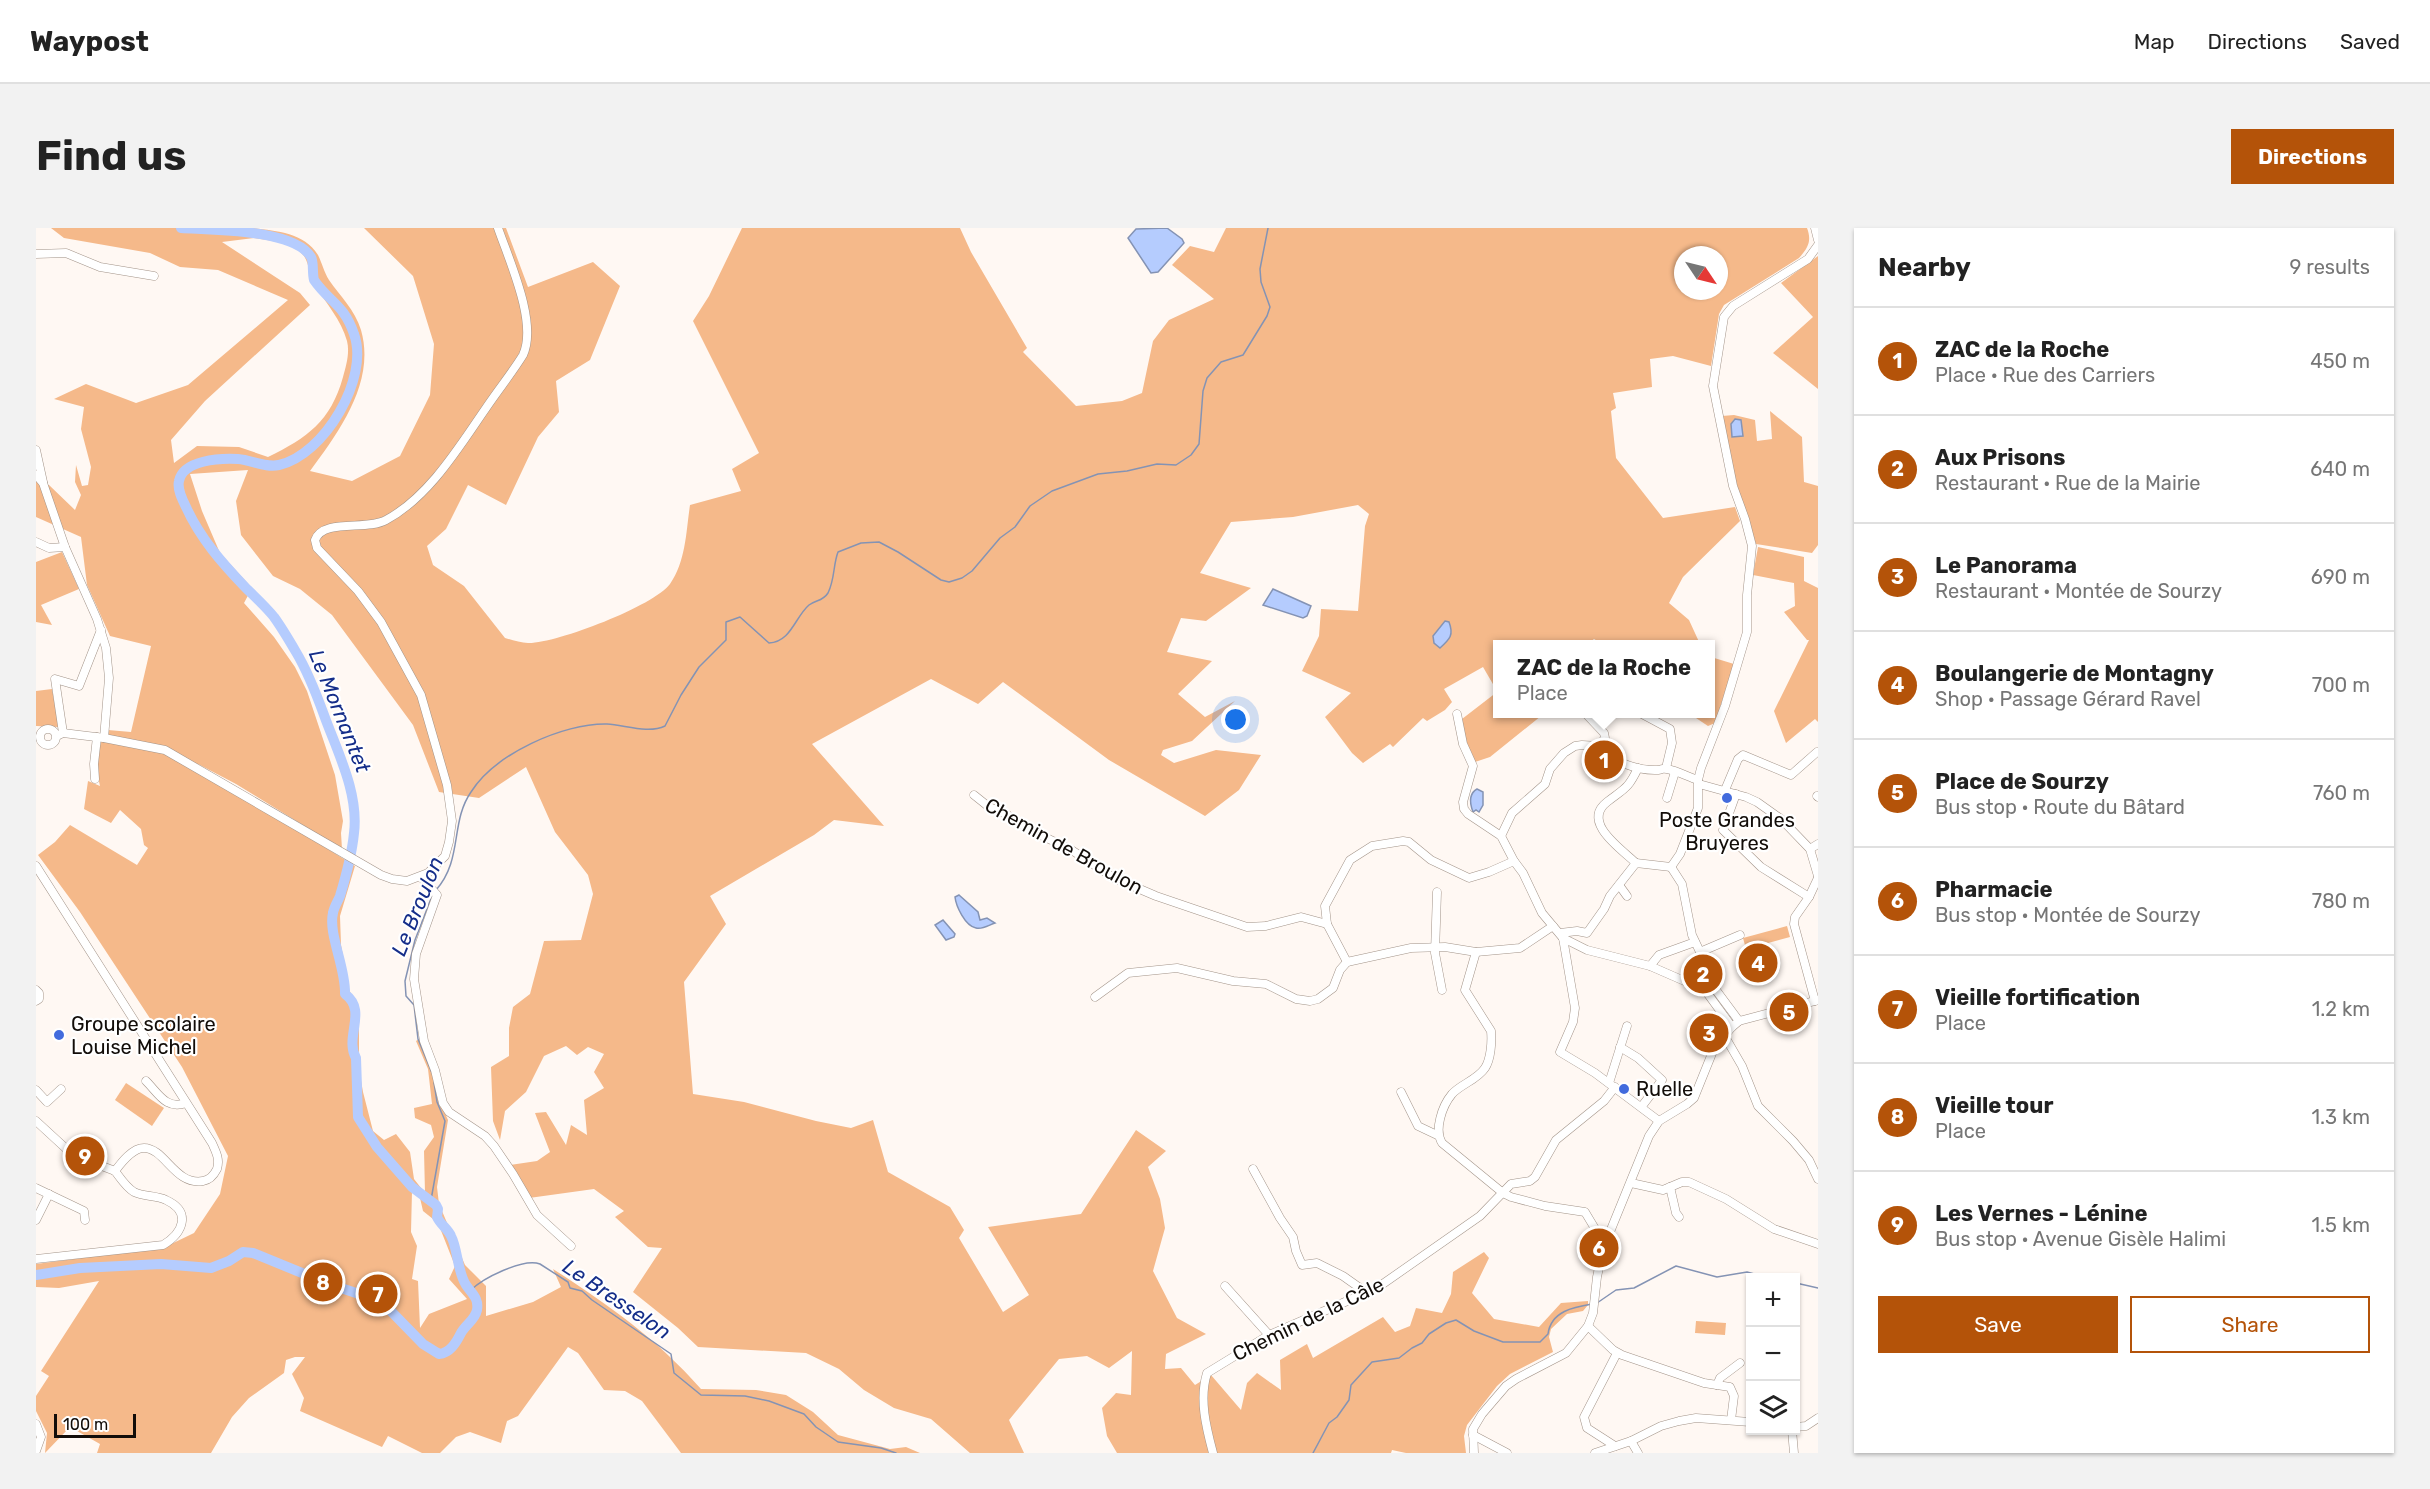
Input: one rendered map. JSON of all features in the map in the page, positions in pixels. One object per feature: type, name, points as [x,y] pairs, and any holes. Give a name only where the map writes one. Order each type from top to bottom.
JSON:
[{"type":"street","points":[[101,630],[79,686],[55,679],[60,734],[50,745],[38,741],[41,733],[46,729],[60,734],[100,737],[165,750],[354,860],[392,879],[407,881],[421,877],[435,868],[445,856],[452,821],[447,785],[421,695],[381,622],[358,591],[317,548],[315,540],[323,529],[380,523],[404,507],[451,459],[523,355],[528,341],[527,321],[514,273],[498,228]]},
{"type":"street","points":[[1815,228],[1818,240]]},
{"type":"street","points":[[1671,867],[1680,854],[1698,808],[1699,782],[1748,632],[1752,546],[1745,519],[1732,486],[1713,386],[1724,317],[1733,306],[1808,259],[1818,245]]},
{"type":"street","points":[[36,254],[66,253],[100,267],[154,276]]},
{"type":"street","points":[[36,450],[43,483],[65,547],[101,630],[109,666],[100,737],[94,764],[95,779]]},
{"type":"street","points":[[36,475],[43,483]]},
{"type":"street","points":[[36,542],[49,548],[65,547]]},
{"type":"street","points":[[1457,714],[1463,744],[1473,766],[1463,802],[1464,808],[1468,814],[1501,836],[1523,873],[1542,913],[1553,926],[1561,935],[1587,950],[1650,966],[1702,988],[1732,1027]]},
{"type":"street","points":[[1590,718],[1604,733],[1605,738],[1599,746]]},
{"type":"street","points":[[1649,718],[1670,729],[1672,743],[1666,768]]},
{"type":"street","points":[[1474,1453],[1473,1429],[1482,1414],[1506,1386],[1566,1353],[1588,1326],[1595,1304],[1597,1276],[1606,1241],[1649,1136],[1659,1121],[1694,1098],[1710,1055],[1724,1035],[1739,1021],[1817,1000],[1794,924],[1795,917],[1809,897],[1818,877],[1810,849],[1781,819],[1757,802],[1666,768],[1659,770],[1638,768],[1618,761],[1606,754],[1599,746],[1575,746],[1564,753],[1550,769],[1545,784],[1512,813],[1501,836]]},
{"type":"street","points":[[1725,790],[1738,759],[1743,755],[1791,775],[1817,752]]},
{"type":"street","points":[[1638,768],[1627,789],[1607,802],[1600,810],[1599,827],[1636,863],[1671,867]]},
{"type":"street","points":[[1667,798],[1675,772]]},
{"type":"street","points":[[1736,794],[1723,830],[1756,863],[1809,897]]},
{"type":"street","name":"Chemin de Broulon","points":[[974,795],[989,807],[1070,849],[1114,878],[1156,896],[1247,927],[1266,926],[1301,917],[1327,924]]},
{"type":"street","points":[[1347,962],[1327,924],[1325,906],[1347,863],[1372,846],[1409,842],[1431,860],[1469,878],[1490,872],[1514,861]]},
{"type":"street","points":[[1810,849],[1818,844]]},
{"type":"street","points":[[1561,935],[1577,931],[1587,933],[1610,896],[1636,863]]},
{"type":"street","points":[[36,866],[186,1102],[217,1154],[219,1163],[215,1173],[207,1181],[196,1182],[182,1177],[154,1152],[145,1148],[135,1150],[115,1171]]},
{"type":"street","points":[[1671,867],[1682,884],[1695,942],[1710,973],[1710,982],[1739,1021]]},
{"type":"street","points":[[421,877],[437,895],[417,954],[414,979],[424,1041],[435,1070],[443,1102],[449,1112],[485,1136],[494,1146],[537,1215],[571,1246]]},
{"type":"street","points":[[1619,885],[1628,896]]},
{"type":"street","points":[[1437,891],[1436,946],[1443,990]]},
{"type":"street","points":[[1095,997],[1128,973],[1177,968],[1233,981],[1266,984],[1296,999],[1310,1001],[1318,999],[1333,988],[1340,970],[1347,962],[1391,951],[1436,946],[1476,952],[1520,948],[1553,926]]},
{"type":"street","points":[[1561,935],[1575,1008],[1573,1022],[1560,1052],[1612,1085],[1659,1121]]},
{"type":"street","points":[[1700,952],[1740,935]]},
{"type":"street","points":[[1650,966],[1659,955],[1695,942]]},
{"type":"street","points":[[1437,1135],[1438,1123],[1451,1095],[1484,1071],[1487,1064],[1491,1031],[1465,990],[1476,952]]},
{"type":"street","points":[[1702,988],[1710,982]]},
{"type":"street","points":[[36,990],[39,993],[39,999],[36,1002]]},
{"type":"street","points":[[1503,1193],[1511,1184],[1530,1181],[1535,1177],[1556,1140],[1604,1101],[1612,1085],[1627,1026]]},
{"type":"street","points":[[1724,1035],[1739,1060],[1758,1106],[1816,1168],[1818,1179]]},
{"type":"street","points":[[1620,1047],[1638,1058],[1662,1080],[1642,1106]]},
{"type":"street","points":[[146,1081],[169,1104],[177,1106],[186,1102]]},
{"type":"street","points":[[36,1090],[47,1102],[61,1089]]},
{"type":"street","points":[[1401,1092],[1418,1126],[1437,1135],[1442,1143],[1503,1193],[1545,1206],[1585,1212],[1600,1237],[1606,1241]]},
{"type":"street","points":[[36,1121],[73,1155],[115,1171],[127,1187],[137,1194],[166,1199],[181,1215],[182,1226],[175,1238],[163,1245],[36,1259]]},
{"type":"street","points":[[1253,1169],[1293,1237],[1302,1265],[1317,1263],[1343,1276],[1367,1293]]},
{"type":"street","points":[[1631,1183],[1656,1190],[1689,1182],[1726,1199],[1784,1234],[1818,1244]]},
{"type":"street","points":[[36,1188],[84,1211],[85,1220]]},
{"type":"street","points":[[1670,1188],[1679,1217]]},
{"type":"street","name":"Chemin de la Câle","points":[[1213,1453],[1207,1429],[1203,1394],[1207,1373],[1269,1335],[1367,1293],[1480,1216],[1503,1193]]},
{"type":"street","points":[[36,1220],[49,1194]]},
{"type":"street","points":[[1225,1286],[1269,1335]]},
{"type":"street","points":[[1588,1326],[1617,1353],[1704,1383],[1730,1387],[1733,1392],[1731,1420]]},
{"type":"street","points":[[1615,1446],[1587,1428],[1584,1421],[1585,1413],[1617,1353]]},
{"type":"street","points":[[1717,1385],[1723,1376],[1740,1363]]},
{"type":"street","points":[[1595,1453],[1679,1421],[1696,1418],[1746,1422]]},
{"type":"street","points":[[1800,1426],[1818,1418]]},
{"type":"street","points":[[36,1424],[41,1437],[36,1451]]},
{"type":"street","points":[[1473,1435],[1507,1453]]},
{"type":"street","points":[[1792,1435],[1794,1453]]},
{"type":"street","points":[[1631,1441],[1638,1453]]},
{"type":"shaded area","points":[[51,228],[253,228],[289,234],[312,247],[329,280],[355,316],[361,330],[364,349],[359,387],[352,405],[343,423],[310,471],[352,481],[400,456],[430,395],[434,344],[413,276],[364,228],[506,228],[528,287],[593,262],[620,286],[590,360],[556,381],[559,412],[538,437],[506,505],[468,485],[446,529],[427,546],[433,565],[464,586],[505,638],[528,643],[541,642],[581,631],[625,613],[660,593],[670,584],[679,566],[690,505],[741,491],[732,469],[759,453],[693,321],[709,296],[742,228],[960,228],[971,252],[1027,348],[1023,352],[1076,406],[1122,401],[1142,393],[1153,341],[1169,320],[1214,299],[1172,265],[1190,246],[1214,252],[1226,228],[1807,228],[1808,244],[1799,258],[1724,305],[1719,314],[1711,366],[1673,356],[1650,359],[1652,387],[1613,393],[1616,408],[1611,411],[1616,458],[1663,518],[1735,507],[1740,521],[1683,577],[1669,603],[1689,620],[1698,640],[1493,640],[1493,684],[1483,667],[1444,689],[1452,702],[1445,710],[1427,721],[1423,718],[1393,747],[1390,744],[1363,763],[1352,753],[1325,717],[1351,693],[1302,671],[1319,636],[1321,609],[1358,611],[1365,526],[1369,514],[1358,505],[1293,517],[1231,522],[1200,573],[1251,588],[1206,621],[1181,618],[1167,652],[1212,661],[1178,694],[1205,717],[1235,701],[1192,741],[1163,750],[1161,755],[1174,763],[1216,750],[1261,755],[1239,790],[1205,816],[1109,760],[1003,682],[978,704],[931,679],[812,744],[884,826],[834,820],[814,835],[710,896],[726,924],[684,982],[693,1094],[744,1102],[851,1128],[873,1120],[888,1172],[950,1207],[964,1230],[959,1238],[1003,1312],[1029,1295],[988,1227],[1081,1214],[1136,1130],[1166,1151],[1148,1167],[1160,1199],[1165,1228],[1153,1271],[1177,1318],[1206,1334],[1166,1354],[1165,1369],[1181,1368],[1195,1385],[1211,1375],[1241,1410],[1247,1383],[1257,1373],[1281,1390],[1280,1360],[1307,1344],[1313,1358],[1383,1317],[1395,1332],[1410,1326],[1416,1308],[1442,1313],[1451,1294],[1453,1272],[1484,1252],[1489,1258],[1472,1293],[1494,1319],[1539,1327],[1561,1303],[1588,1301],[1583,1311],[1567,1314],[1551,1329],[1549,1337],[1553,1352],[1510,1374],[1497,1386],[1467,1425],[1464,1436],[1466,1453],[1406,1453],[1392,1450],[1391,1453],[1117,1453],[1107,1436],[1102,1408],[1116,1393],[1131,1395],[1132,1351],[1109,1368],[1087,1356],[1059,1359],[1009,1420],[1024,1453],[970,1453],[931,1419],[894,1408],[864,1390],[839,1369],[806,1353],[698,1347],[633,1292],[662,1248],[648,1247],[615,1217],[624,1211],[594,1189],[529,1198],[510,1165],[537,1161],[550,1152],[535,1113],[546,1112],[566,1145],[571,1125],[587,1135],[584,1100],[604,1088],[594,1072],[604,1054],[588,1047],[577,1055],[566,1046],[544,1056],[526,1092],[505,1111],[500,1140],[493,1121],[491,1067],[509,1056],[509,1028],[513,1007],[530,994],[544,941],[581,940],[593,894],[588,875],[555,832],[526,767],[479,798],[439,792],[413,725],[332,615],[300,589],[273,576],[241,535],[236,501],[248,470],[190,474],[202,511],[220,553],[252,588],[244,603],[274,637],[295,667],[307,691],[335,775],[343,821],[342,849],[236,784],[198,764],[196,767],[355,866],[340,916],[341,945],[349,989],[359,1013],[359,1069],[373,1131],[384,1140],[396,1134],[410,1152],[414,1179],[425,1193],[424,1151],[434,1137],[431,1125],[415,1118],[414,1108],[432,1104],[428,1069],[416,1041],[419,1039],[433,1071],[439,1100],[448,1120],[437,1187],[439,1204],[465,1265],[486,1286],[486,1316],[533,1302],[561,1287],[553,1269],[632,1324],[667,1354],[701,1389],[756,1390],[786,1395],[813,1412],[838,1435],[890,1449],[906,1447],[920,1453],[681,1453],[642,1401],[625,1391],[604,1390],[578,1353],[568,1347],[518,1416],[507,1421],[501,1443],[470,1432],[456,1437],[440,1453],[422,1453],[388,1436],[382,1447],[300,1411],[304,1398],[292,1374],[305,1357],[295,1357],[286,1360],[284,1373],[249,1398],[232,1417],[211,1453],[97,1453],[100,1444],[70,1427],[45,1453],[47,1433],[36,1411],[36,1396],[49,1376],[41,1371],[99,1281],[59,1288],[36,1287],[36,1264],[165,1247],[194,1233],[220,1194],[228,1156],[182,1067],[80,912],[38,855],[55,842],[70,825],[137,865],[148,848],[144,845],[141,829],[120,810],[111,823],[84,809],[88,781],[100,786],[97,771],[98,756],[104,736],[108,730],[131,732],[151,646],[110,636],[87,585],[81,537],[36,517],[36,463],[39,484],[49,485],[75,510],[81,495],[75,482],[76,465],[82,486],[88,485],[91,467],[81,429],[84,407],[54,399],[86,384],[136,403],[188,385],[288,300],[218,270],[180,267],[150,253],[64,238]],"holes":[[[254,238],[294,248],[304,256],[313,282],[344,333],[348,355],[343,377],[332,405],[324,417],[306,435],[268,457],[239,447],[197,446],[174,463],[171,440],[205,401],[310,305],[300,293],[222,242]],[[1445,621],[1440,648],[1434,643],[1433,636]],[[412,1191],[420,1198],[423,1211],[438,1223],[455,1266],[449,1279],[467,1299],[429,1314],[420,1328],[418,1281],[412,1279],[417,1246],[411,1232]]]},
{"type":"shaded area","points":[[1818,256],[1818,389],[1773,353],[1813,317],[1781,283]]},
{"type":"shaded area","points":[[1770,411],[1802,437],[1804,482],[1818,486],[1818,545],[1812,553],[1756,544],[1736,487],[1722,416],[1734,415],[1755,420],[1757,441],[1772,439]]},
{"type":"shaded area","points":[[1758,547],[1804,557],[1804,581],[1818,588],[1818,722],[1815,719],[1786,743],[1774,711],[1809,640],[1784,612],[1795,606],[1794,583],[1753,575]]},
{"type":"shaded area","points":[[62,552],[79,589],[41,605],[52,625],[36,622],[36,562]]},
{"type":"shaded area","points":[[1715,658],[1734,664],[1715,723],[1708,726],[1696,718],[1715,718]]},
{"type":"shaded area","points":[[52,689],[59,727],[36,726],[36,691]]},
{"type":"shaded area","points":[[1493,695],[1493,718],[1539,718],[1490,757],[1475,762],[1466,742],[1462,719]]},
{"type":"shaded area","points":[[1787,926],[1790,937],[1746,949],[1743,938]]},
{"type":"shaded area","points":[[126,1083],[164,1108],[152,1126],[115,1100]]},
{"type":"shaded area","points":[[1696,1321],[1726,1323],[1725,1335],[1695,1333]]},
{"type":"water","points":[[1167,228],[1184,243],[1158,272],[1151,273],[1128,238],[1136,229]]},
{"type":"water","points":[[1735,419],[1741,420],[1743,436],[1732,437],[1731,424]]},
{"type":"water","points":[[1273,589],[1311,606],[1307,616],[1303,618],[1263,605]]},
{"type":"water","points":[[1445,621],[1449,622],[1451,634],[1440,648],[1434,643],[1433,636]]},
{"type":"water","points":[[1477,789],[1483,792],[1483,805],[1479,812],[1476,810],[1473,812],[1471,796]]},
{"type":"water","points":[[959,895],[978,912],[980,920],[987,918],[995,923],[983,928],[968,924],[957,905],[955,897]]},
{"type":"water","points":[[943,920],[955,934],[954,937],[946,940],[935,925]]},
{"type":"waterway","name":"Le Mornantet","points":[[36,1275],[80,1268],[161,1264],[211,1268],[243,1252],[253,1253],[383,1303],[423,1344],[439,1354],[452,1347],[477,1310],[476,1299],[461,1273],[450,1233],[437,1217],[436,1205],[412,1187],[377,1147],[358,1117],[356,1058],[352,1042],[355,1008],[345,994],[332,921],[347,873],[355,818],[350,788],[341,758],[312,683],[288,639],[271,613],[212,550],[192,518],[179,487],[182,474],[187,469],[203,462],[238,459],[279,465],[296,458],[312,446],[327,431],[349,392],[355,372],[357,352],[354,334],[346,316],[314,280],[312,259],[302,248],[271,236],[181,228]]},
{"type":"waterway","name":"Le Broulon","points":[[436,890],[450,866],[460,816],[465,804],[482,778],[496,765],[532,743],[571,729],[607,724],[644,729],[665,726],[699,667],[726,640],[726,622],[740,617],[769,643],[783,638],[804,610],[828,593],[838,552],[861,543],[879,542],[941,580],[949,582],[962,578],[972,571],[1000,538],[1015,527],[1030,506],[1052,491],[1098,474],[1127,471],[1157,464],[1176,465],[1191,455],[1199,444],[1203,391],[1207,378],[1221,362],[1243,355],[1267,316],[1270,307],[1261,282],[1260,269],[1268,228]]},
{"type":"waterway","name":"Le Broulon","points":[[432,896],[415,940],[405,981],[406,996],[414,1005],[418,1039],[432,1073]]},
{"type":"waterway","name":"Le Broulon","points":[[431,1200],[445,1121],[437,1102],[434,1083]]},
{"type":"waterway","name":"Le Bresselon","points":[[471,1290],[484,1280],[514,1266],[540,1264],[568,1282],[570,1288],[582,1291],[671,1354],[674,1373],[701,1395],[745,1396],[769,1401],[804,1414],[816,1427],[838,1442],[881,1448],[896,1453]]},
{"type":"waterway","name":"Le Bresselon","points":[[1597,1303],[1616,1290],[1634,1288],[1676,1266],[1717,1277],[1751,1273]]},
{"type":"waterway","name":"Le Bresselon","points":[[1800,1284],[1818,1288]]},
{"type":"waterway","name":"Le Bresselon","points":[[1313,1453],[1329,1423],[1337,1417],[1349,1400],[1351,1385],[1372,1362],[1399,1358],[1422,1343],[1429,1334],[1446,1323],[1456,1320],[1474,1331],[1503,1342],[1540,1342],[1548,1334],[1550,1326],[1558,1315],[1592,1304]]},
{"type":"place","name":"ZAC de la Roche","points":[[1604,760]]},
{"type":"place","name":"Poste Grandes Bruyeres","points":[[1727,798]]},
{"type":"place","name":"Boulangerie de Montagny","points":[[1758,963]]},
{"type":"place","name":"Aux Prisons","points":[[1703,974]]},
{"type":"place","name":"Place de Sourzy","points":[[1789,1012]]},
{"type":"place","name":"Le Panorama","points":[[1709,1033]]},
{"type":"place","name":"Groupe scolaire Louise Michel","points":[[59,1035]]},
{"type":"place","name":"Ruelle","points":[[1624,1089]]},
{"type":"place","name":"Les Vernes - Lénine","points":[[85,1156]]},
{"type":"place","name":"Pharmacie","points":[[1599,1248]]},
{"type":"place","name":"Vieille tour","points":[[323,1282]]},
{"type":"place","name":"Vieille fortification","points":[[378,1294]]}]
